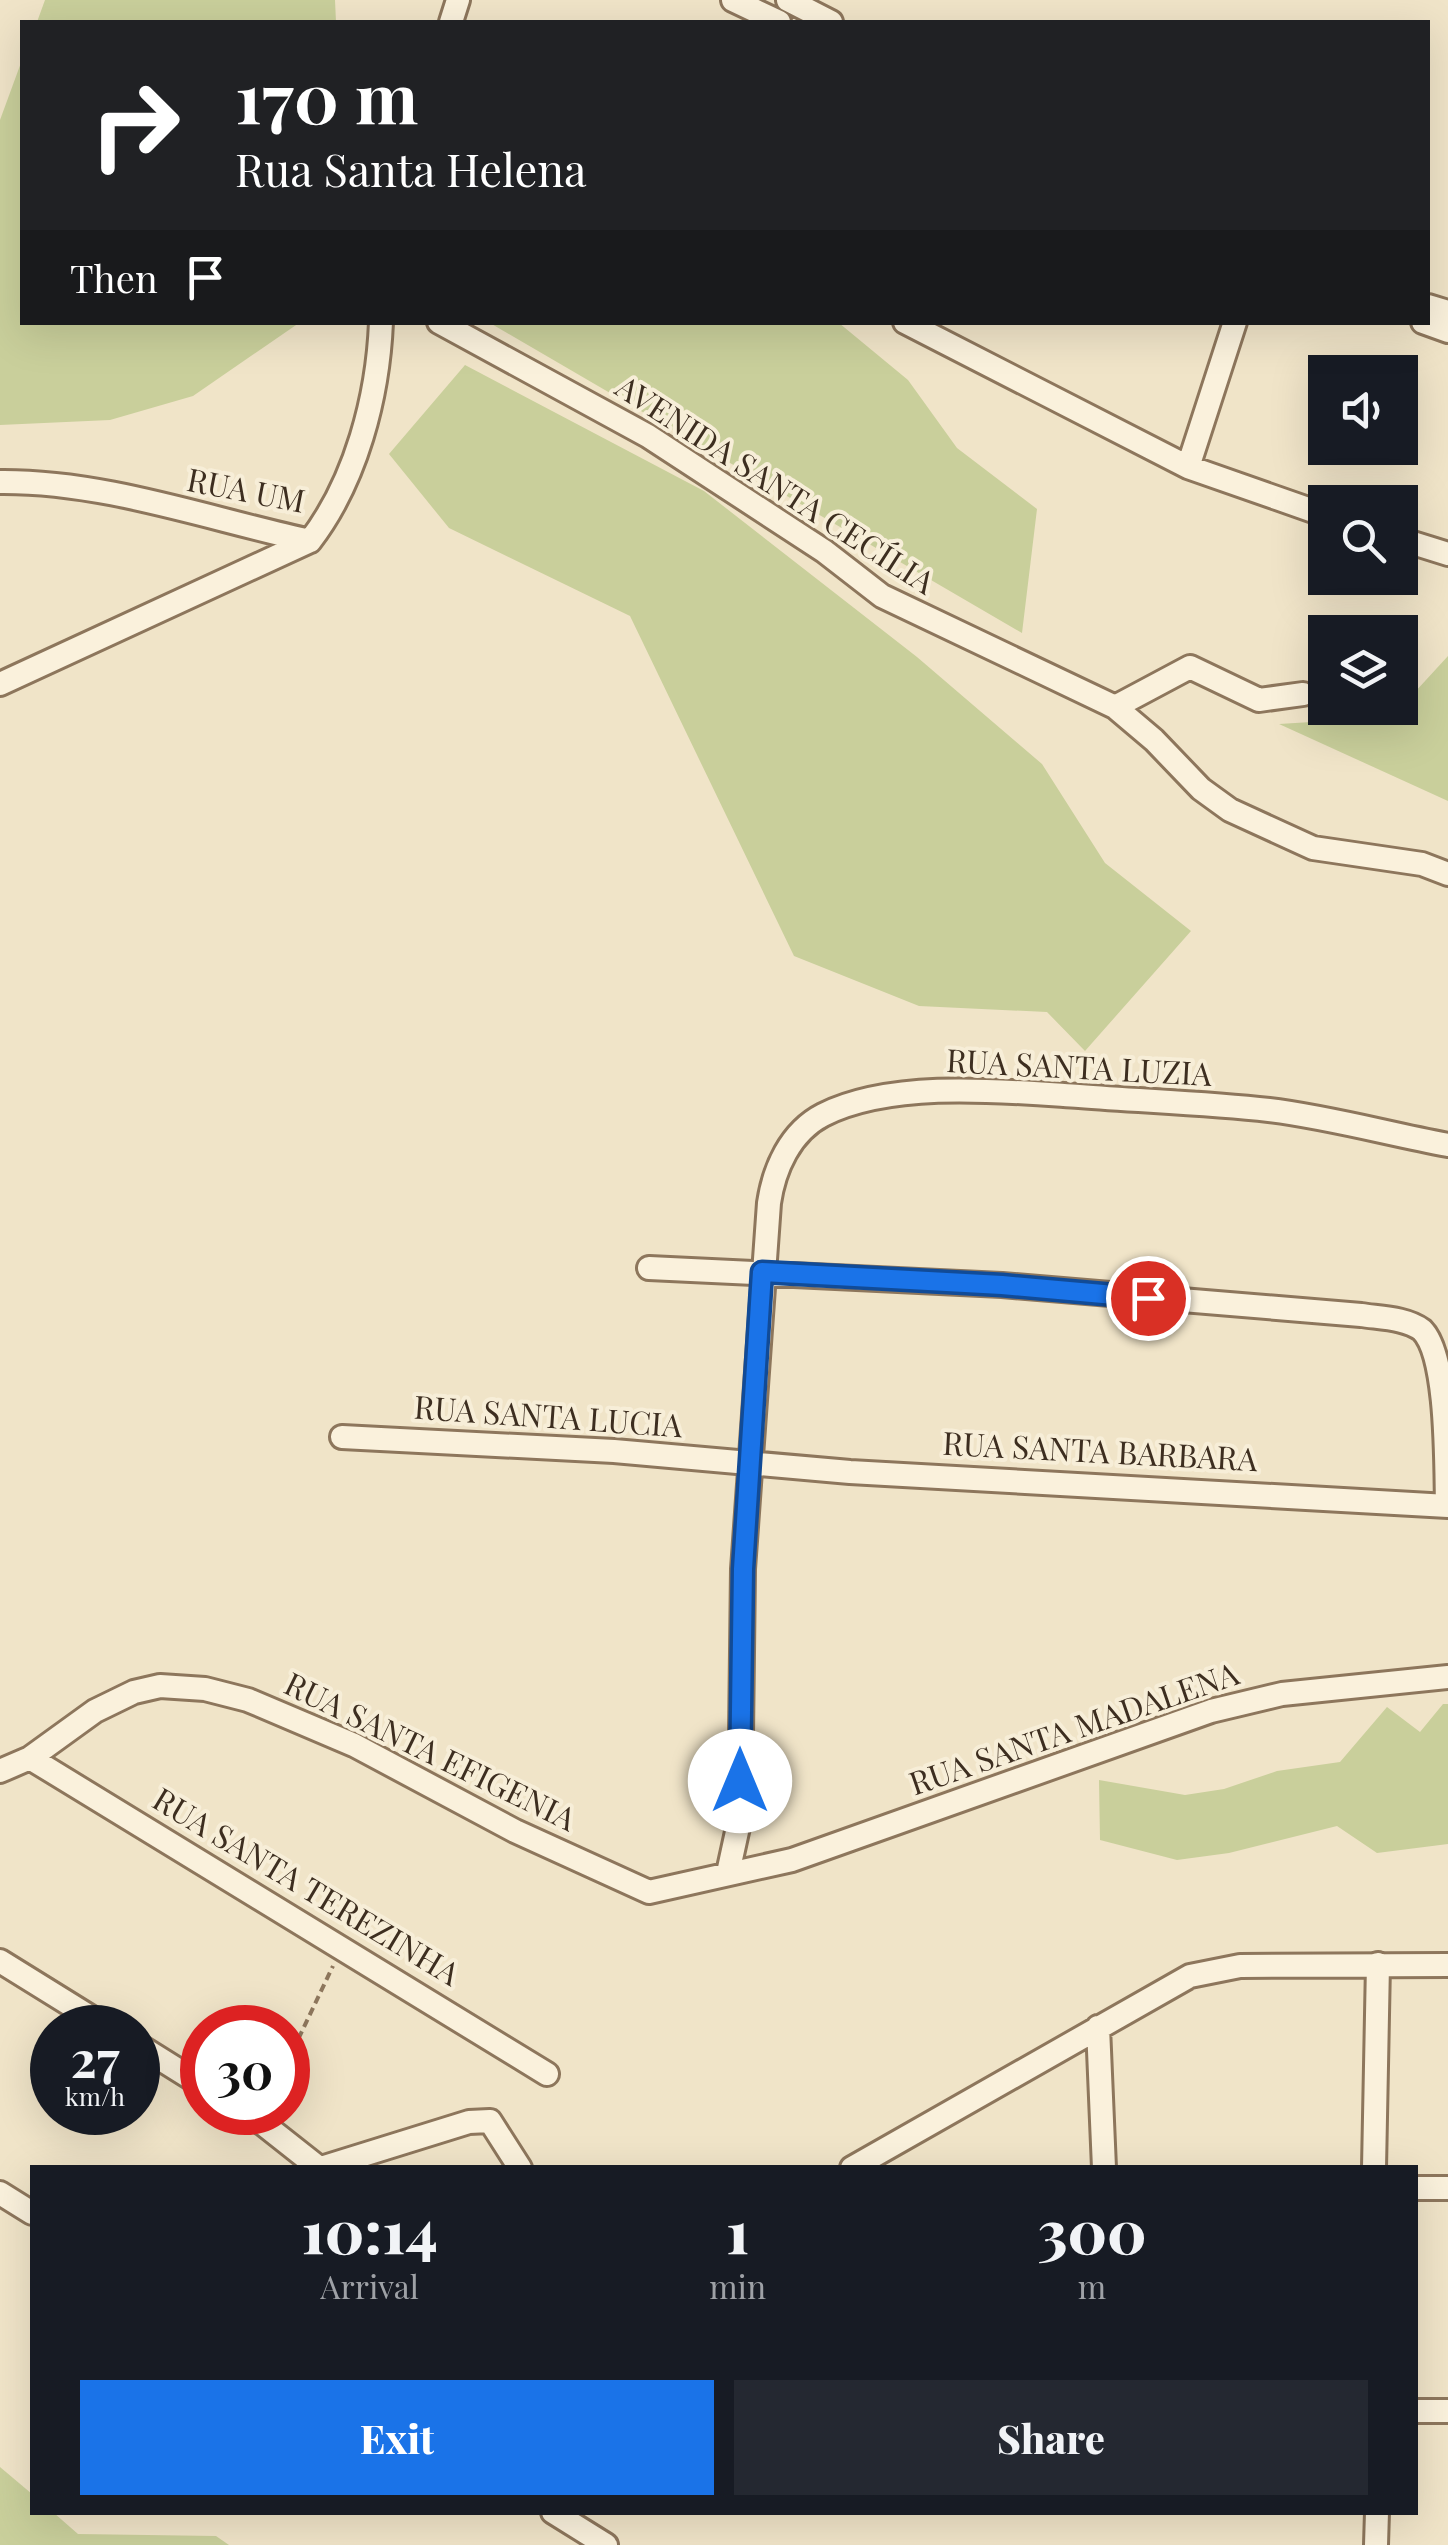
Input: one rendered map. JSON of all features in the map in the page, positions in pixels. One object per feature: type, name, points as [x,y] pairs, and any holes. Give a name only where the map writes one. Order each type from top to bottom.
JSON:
[{"type":"street","points":[[733,0],[775,20]]},
{"type":"street","points":[[788,0],[827,20]]},
{"type":"street","name":"RUA UM","points":[[0,482],[48,483],[111,494],[310,541],[354,456],[368,418],[381,325]]},
{"type":"street","name":"AVENIDA SANTA CECÍLIA","points":[[444,325],[648,436],[824,552],[882,596],[1115,707],[1154,740],[1201,789],[1230,810],[1313,848],[1422,864],[1448,874]]},
{"type":"street","points":[[911,325],[1188,467],[1308,509]]},
{"type":"street","points":[[1188,467],[1233,325]]},
{"type":"street","points":[[0,684],[310,541]]},
{"type":"street","points":[[1418,545],[1448,554]]},
{"type":"street","points":[[1115,707],[1190,667],[1259,700],[1303,694]]},
{"type":"street","name":"RUA SANTA LUZIA","points":[[728,1874],[740,1818],[743,1569],[762,1272],[772,1182],[784,1154],[802,1131],[822,1116],[866,1100],[906,1094],[1016,1092],[1271,1110],[1448,1145]]},
{"type":"street","points":[[649,1268],[1002,1285],[1361,1315],[1410,1323],[1431,1339],[1442,1367],[1447,1506]]},
{"type":"street","name":"RUA SANTA LUCIA","points":[[342,1437],[614,1451],[749,1464]]},
{"type":"street","name":"RUA SANTA BARBARA","points":[[749,1464],[1447,1506]]},
{"type":"street","name":"RUA SANTA MADALENA","points":[[728,1874],[792,1860],[897,1825],[1211,1711],[1282,1694],[1448,1677]]},
{"type":"street","name":"RUA SANTA EFIGENIA","points":[[0,1771],[30,1758],[96,1712],[134,1692],[160,1686],[205,1688],[248,1700],[354,1745],[515,1831],[649,1892],[728,1874]]},
{"type":"street","name":"RUA SANTA TEREZINHA","points":[[30,1758],[547,2074]]},
{"type":"street","points":[[0,1961],[71,2005]]},
{"type":"street","points":[[1374,2165],[1378,1964]]},
{"type":"street","points":[[857,2165],[1190,1976],[1217,1968],[1448,1965]]},
{"type":"street","points":[[1098,2027],[1104,2165]]},
{"type":"street","points":[[330,2165],[441,2130],[490,2121],[518,2165]]},
{"type":"street","points":[[278,2135],[316,2165]]},
{"type":"street","points":[[1418,2188],[1448,2188]]},
{"type":"street","points":[[0,2194],[30,2212]]},
{"type":"street","points":[[1418,2411],[1448,2411]]},
{"type":"street","points":[[558,2515],[606,2545]]},
{"type":"street","points":[[1376,2545],[1377,2515]]},
{"type":"path","points":[[310,2014],[342,1946]]},
{"type":"green space","points":[[45,0],[335,0],[336,20],[38,20]]},
{"type":"green space","points":[[20,65],[20,325],[296,325],[193,396],[110,420],[0,425],[0,120]]},
{"type":"green space","points":[[493,325],[841,325],[908,380],[957,448],[1037,509],[1022,633]]},
{"type":"green space","points":[[465,365],[704,491],[917,657],[1042,764],[1105,863],[1191,931],[1085,1051],[1047,1012],[919,1006],[794,956],[630,616],[449,528],[389,454]]},
{"type":"green space","points":[[1448,656],[1448,801],[1279,724],[1418,725],[1418,689]]},
{"type":"green space","points":[[1443,1704],[1448,1704],[1448,1844],[1377,1853],[1337,1826],[1229,1853],[1177,1860],[1100,1840],[1099,1780],[1185,1795],[1224,1789],[1277,1771],[1340,1762],[1387,1707],[1420,1732]]},
{"type":"green space","points":[[0,2467],[30,2492],[30,2515],[56,2515],[78,2534],[216,2536],[229,2545],[0,2545]]},
{"type":"route","points":[[740,1781],[743,1569],[762,1272],[1002,1285],[1148,1298]]}]
